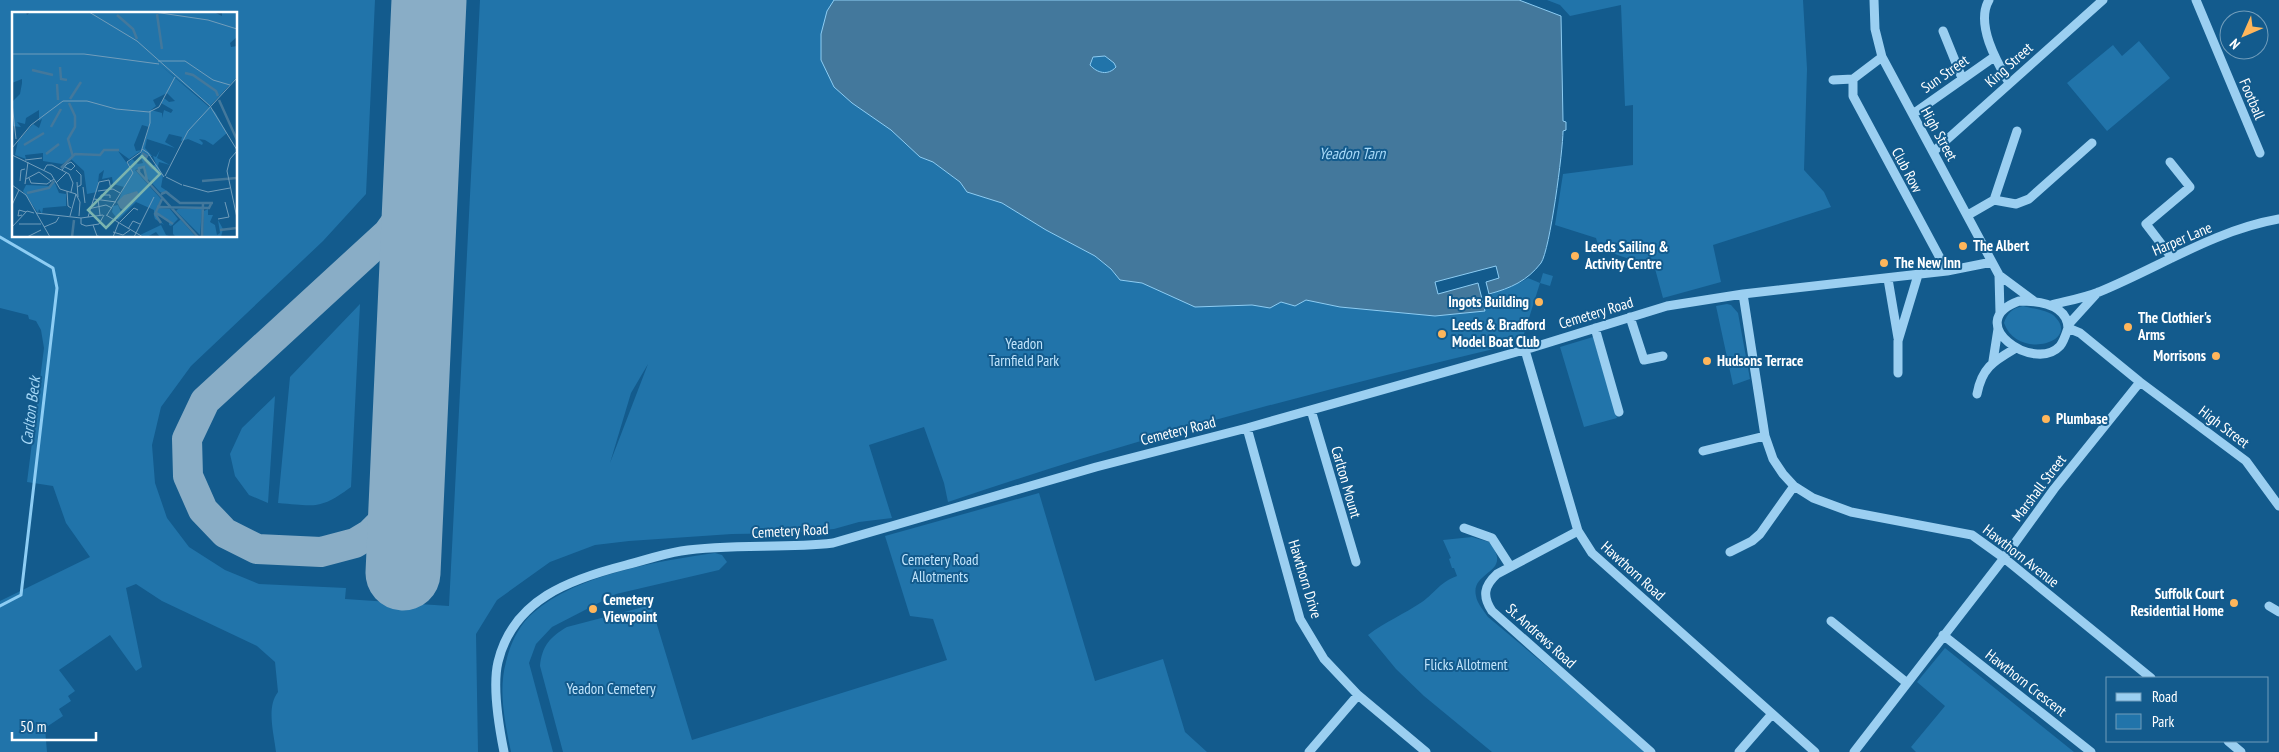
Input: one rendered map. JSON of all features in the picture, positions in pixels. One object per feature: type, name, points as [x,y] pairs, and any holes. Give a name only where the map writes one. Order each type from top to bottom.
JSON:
[{"type":"street","name":"High Street","points":[[1874,0],[1876,29],[1882,57],[1912,114],[1999,275],[2034,300]]},
{"type":"street","points":[[1989,0],[1985,7],[1983,18],[1994,57],[2009,83]]},
{"type":"street","name":"King Street","points":[[1933,152],[2103,0]]},
{"type":"street","name":"Football","points":[[2196,0],[2260,153]]},
{"type":"street","points":[[1943,31],[1962,78]]},
{"type":"street","points":[[1833,80],[1853,79],[1882,57]]},
{"type":"street","name":"Sun Street","points":[[1912,114],[1994,57]]},
{"type":"street","name":"Club Row","points":[[1853,79],[1853,96],[1947,271]]},
{"type":"street","points":[[1994,200],[2017,131]]},
{"type":"street","points":[[1968,215],[1994,200],[2016,204],[2023,202],[2092,143]]},
{"type":"street","points":[[2170,162],[2190,187],[2146,224],[2172,258]]},
{"type":"street","name":"Harper Lane","points":[[2051,305],[2098,292],[2226,235],[2279,219]]},
{"type":"street","name":"Cemetery Road","points":[[504,752],[497,714],[498,663],[506,639],[518,621],[545,596],[567,584],[618,567],[682,551],[740,547],[802,547],[833,543],[1096,467],[1247,428],[1525,350],[1675,304],[1743,294],[1888,279],[1947,271],[1992,262]]},
{"type":"street","points":[[1898,341],[1918,275]]},
{"type":"street","name":"High Street","points":[[1993,361],[2000,313],[1999,275]]},
{"type":"street","points":[[1888,279],[1898,341],[1898,373]]},
{"type":"street","name":"Harper Lane","points":[[2068,327],[2098,292]]},
{"type":"street","name":"Hawthorn Avenue","points":[[1743,294],[1765,436],[1772,459],[1782,474],[1794,486],[1813,498],[1851,512],[1972,535],[2004,558],[2150,677]]},
{"type":"street","name":"High Street","points":[[2000,313],[2003,308],[2019,300],[2034,300],[2051,305],[2062,314],[2068,327],[2080,333],[2140,382],[2246,461],[2279,506]]},
{"type":"street","points":[[1630,317],[1644,360],[1663,356]]},
{"type":"street","points":[[1998,329],[2005,341],[2016,348],[2037,353],[2049,353],[2059,347],[2068,327]]},
{"type":"street","points":[[1595,328],[1619,412]]},
{"type":"street","points":[[1977,394],[1982,377],[1993,361],[2016,348]]},
{"type":"street","name":"Hawthorn Road","points":[[1525,350],[1578,531],[1592,553],[1815,752]]},
{"type":"street","name":"Marshall Street","points":[[1854,752],[2004,558],[2054,490],[2140,382]]},
{"type":"street","name":"Carlton Mount","points":[[1311,410],[1356,562]]},
{"type":"street","name":"Hawthorn Drive","points":[[1247,428],[1300,619],[1324,659],[1358,695],[1426,752]]},
{"type":"street","points":[[1702,451],[1765,436]]},
{"type":"street","points":[[1730,552],[1752,541],[1760,534],[1794,486]]},
{"type":"street","points":[[1464,528],[1492,538],[1510,566]]},
{"type":"street","name":"St. Andrews Road","points":[[1578,531],[1497,574],[1489,581],[1485,591],[1485,602],[1492,611],[1651,752]]},
{"type":"street","points":[[2269,606],[2279,612]]},
{"type":"street","points":[[1831,621],[1907,682]]},
{"type":"street","name":"Hawthorn Crescent","points":[[1943,635],[2091,752]]},
{"type":"street","points":[[1309,752],[1358,695]]},
{"type":"street","points":[[1738,752],[1772,714]]},
{"type":"street","points":[[2229,742],[2241,752]]},
{"type":"green space","name":"Yeadon Tarnfield Park","points":[[0,0],[375,0],[366,194],[323,241],[191,366],[161,407],[152,445],[155,483],[167,518],[189,547],[225,570],[259,584],[346,588],[345,599],[449,606],[480,0],[929,0],[920,157],[933,162],[960,182],[967,192],[1002,203],[1046,230],[1095,256],[1111,269],[1120,280],[1142,283],[1156,289],[1270,308],[1281,302],[1295,306],[1306,300],[1340,307],[1435,316],[1485,311],[1483,301],[1493,294],[1528,278],[1540,283],[1524,334],[1510,345],[1227,417],[1087,457],[948,502],[944,483],[924,427],[869,445],[892,518],[859,522],[834,529],[792,533],[732,534],[595,545],[550,562],[497,600],[476,634],[478,752],[276,752],[272,713],[274,698],[278,692],[275,662],[257,646],[162,601],[136,584],[126,588],[142,667],[136,671],[110,635],[59,670],[75,691],[68,696],[71,701],[59,709],[63,716],[45,728],[47,752],[0,752],[0,601],[90,557],[66,523],[53,486],[27,482],[44,348],[41,330],[36,321],[29,319],[28,315],[0,308]],"holes":[[[648,364],[610,463],[631,393]]]},
{"type":"green space","points":[[1547,0],[1803,0],[1807,69],[1804,170],[1824,192],[1831,207],[1713,245],[1721,282],[1663,298],[1654,265],[1599,248],[1596,238],[1555,225],[1563,174],[1633,165],[1633,105],[1625,106],[1621,5],[1570,16],[1560,5]]},
{"type":"green space","points":[[2139,41],[2170,78],[2107,131],[2067,83],[2113,45],[2122,56]]},
{"type":"green space","points":[[1106,56],[1116,67],[1113,71],[1100,72],[1090,65],[1094,57]]},
{"type":"green space","points":[[1543,273],[1553,276],[1550,286],[1540,283]]},
{"type":"green space","points":[[360,304],[351,487],[332,500],[317,505],[278,503],[290,377]]},
{"type":"green space","points":[[1731,305],[1738,313],[1750,379],[1733,385],[1716,306]]},
{"type":"green space","points":[[2023,306],[2046,311],[2053,315],[2061,327],[2059,335],[2044,344],[2032,344],[2021,341],[2011,334],[2004,323],[2005,319],[2016,308]]},
{"type":"green space","points":[[1593,337],[1617,418],[1584,427],[1560,347]]},
{"type":"green space","points":[[275,396],[268,503],[249,495],[235,476],[230,454],[242,428]]},
{"type":"green space","points":[[1039,493],[1095,681],[1163,659],[1185,732],[1207,752],[563,752],[540,666],[548,643],[556,634],[567,627],[651,605],[692,740],[947,660],[933,619],[910,616],[885,536]]},
{"type":"green space","name":"Flicks Allotment","points":[[1472,537],[1489,542],[1496,552],[1497,560],[1495,566],[1479,581],[1476,588],[1478,601],[1488,617],[1649,752],[1492,752],[1424,696],[1396,669],[1368,635],[1422,602],[1442,584],[1457,576],[1454,568],[1452,568],[1449,559],[1451,558],[1443,540]]},
{"type":"green space","points":[[715,553],[722,555],[727,562],[719,570],[616,594],[552,627],[536,644],[529,663],[553,752],[511,752],[502,696],[504,673],[508,655],[519,629],[533,613],[572,588],[595,579],[644,565]]},
{"type":"green space","points":[[1945,648],[2074,752],[1916,752],[1911,747],[1945,706],[1917,682]]},
{"type":"water","name":"Yeadon Tarn","points":[[834,0],[1519,0],[1561,16],[1563,121],[1566,122],[1566,130],[1563,131],[1555,199],[1545,254],[1541,263],[1530,275],[1511,286],[1489,294],[1486,282],[1499,278],[1496,266],[1435,282],[1438,294],[1478,283],[1485,311],[1435,316],[1340,307],[1306,300],[1295,306],[1281,302],[1270,308],[1252,305],[1195,307],[1142,283],[1120,280],[1111,269],[1095,256],[1046,230],[1002,203],[967,192],[960,182],[933,162],[920,157],[891,130],[852,103],[834,87],[821,60],[821,34],[827,11]],"holes":[[[1105,56],[1116,67],[1110,72],[1099,72],[1090,65],[1093,57]]]},
{"type":"waterway","name":"Carlton Beck","points":[[0,237],[53,268],[57,288],[21,595],[0,606]]},
{"type":"taxiway","points":[[408,457],[400,493],[392,509],[370,534],[355,543],[321,552],[257,549],[225,533],[203,510],[188,476],[187,439],[205,401],[388,233],[402,212],[412,191],[423,144]]},
{"type":"runway","points":[[403,573],[429,0]]},
{"type":"place","name":"The Albert","points":[[1963,246]]},
{"type":"place","name":"Leeds Sailing & Activity Centre","points":[[1575,256]]},
{"type":"place","name":"The New Inn","points":[[1884,263]]},
{"type":"place","name":"Ingots Building","points":[[1539,302]]},
{"type":"place","name":"The Clothier's Arms","points":[[2128,327]]},
{"type":"place","name":"Leeds & Bradford Model Boat Club","points":[[1442,334]]},
{"type":"place","name":"Morrisons","points":[[2216,356]]},
{"type":"place","name":"Hudsons Terrace","points":[[1707,361]]},
{"type":"place","name":"Plumbase","points":[[2046,419]]},
{"type":"place","name":"Suffolk Court Residential Home","points":[[2234,603]]},
{"type":"place","name":"Cemetery Viewpoint","points":[[593,609]]},
{"type":"park label","name":"Cemetery Road Allotments","points":[[940,568]]},
{"type":"park label","name":"Yeadon Cemetery","points":[[611,689]]}]
